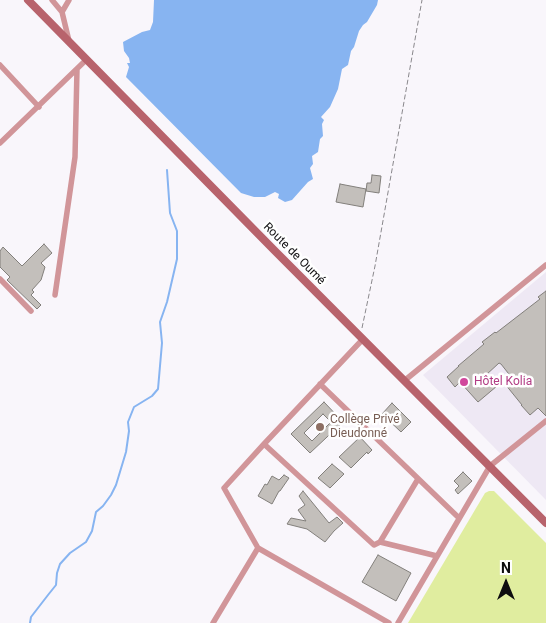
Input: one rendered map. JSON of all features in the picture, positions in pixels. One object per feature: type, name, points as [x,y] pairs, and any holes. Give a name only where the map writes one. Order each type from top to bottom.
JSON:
[{"type":"main road","name":"Route de Oumé","points":[[28,0],[546,523]]},
{"type":"street","points":[[52,0],[62,12],[70,44]]},
{"type":"street","points":[[62,12],[69,0]]},
{"type":"street","points":[[0,143],[86,60]]},
{"type":"street","points":[[0,65],[39,107]]},
{"type":"street","points":[[55,294],[75,157],[77,69]]},
{"type":"street","points":[[404,381],[546,265]]},
{"type":"street","points":[[0,279],[31,311]]},
{"type":"street","points":[[361,337],[224,488],[258,548],[389,623]]},
{"type":"street","points":[[320,384],[459,518]]},
{"type":"street","points":[[398,623],[490,466],[546,421]]},
{"type":"street","points":[[264,444],[374,546],[380,542],[418,479]]},
{"type":"street","points":[[380,542],[437,556]]},
{"type":"street","points":[[213,623],[258,548]]},
{"type":"path","points":[[361,337],[422,0]]},
{"type":"shaded area","points":[[546,272],[546,500],[423,375]]},
{"type":"green space","points":[[494,491],[546,543],[546,623],[408,623],[485,493]]},
{"type":"water","points":[[154,0],[378,0],[367,22],[359,31],[348,65],[342,69],[338,89],[330,107],[321,117],[324,120],[322,124],[323,136],[320,139],[318,152],[312,156],[313,164],[310,168],[313,179],[292,200],[285,202],[278,198],[279,194],[275,192],[265,197],[254,197],[241,193],[126,77],[129,67],[127,63],[130,63],[124,51],[123,42],[150,30],[153,22]]},
{"type":"building","points":[[372,175],[381,176],[379,193],[366,191],[367,183],[371,183]]},
{"type":"building","points":[[340,184],[366,189],[363,207],[336,202]]},
{"type":"building","points":[[44,244],[52,253],[41,263],[45,267],[41,280],[32,290],[34,292],[31,295],[41,305],[37,309],[7,280],[10,277],[0,267],[0,251],[3,247],[22,266]]},
{"type":"building","points":[[546,291],[546,416],[538,408],[530,415],[521,405],[505,384],[512,378],[499,363],[486,375],[497,386],[478,402],[460,382],[455,387],[447,377],[484,344],[482,342],[540,299],[538,297]]},
{"type":"building","points":[[324,402],[343,422],[310,453],[291,434]],"holes":[[[323,414],[331,422],[312,441],[304,433]]]},
{"type":"building","points":[[392,403],[411,422],[401,432],[382,414]]},
{"type":"building","points":[[360,437],[372,450],[368,454],[367,452],[351,468],[339,457]]},
{"type":"building","points":[[332,464],[344,474],[330,488],[318,478]]},
{"type":"building","points":[[463,472],[472,481],[458,494],[455,490],[459,486],[454,481]]},
{"type":"building","points":[[284,475],[289,478],[272,504],[258,496],[272,476],[279,480]]},
{"type":"building","points":[[303,491],[329,523],[337,517],[343,523],[325,542],[307,529],[287,524],[291,518],[306,521],[298,510],[305,505],[299,496]]},
{"type":"building","points":[[378,555],[411,573],[396,601],[362,582]]},
{"type":"waterway","points":[[30,623],[31,617],[56,585],[60,564],[70,553],[86,542],[92,531],[96,512],[103,506],[116,485],[126,452],[129,431],[128,422],[134,407],[152,396],[158,389],[162,343],[160,322],[167,302],[177,259],[177,231],[170,213],[167,170]]},
{"type":"place","name":"Hôtel Kolia","points":[[464,382]]},
{"type":"place","name":"Collège Privé Dieudonné","points":[[320,427]]}]
